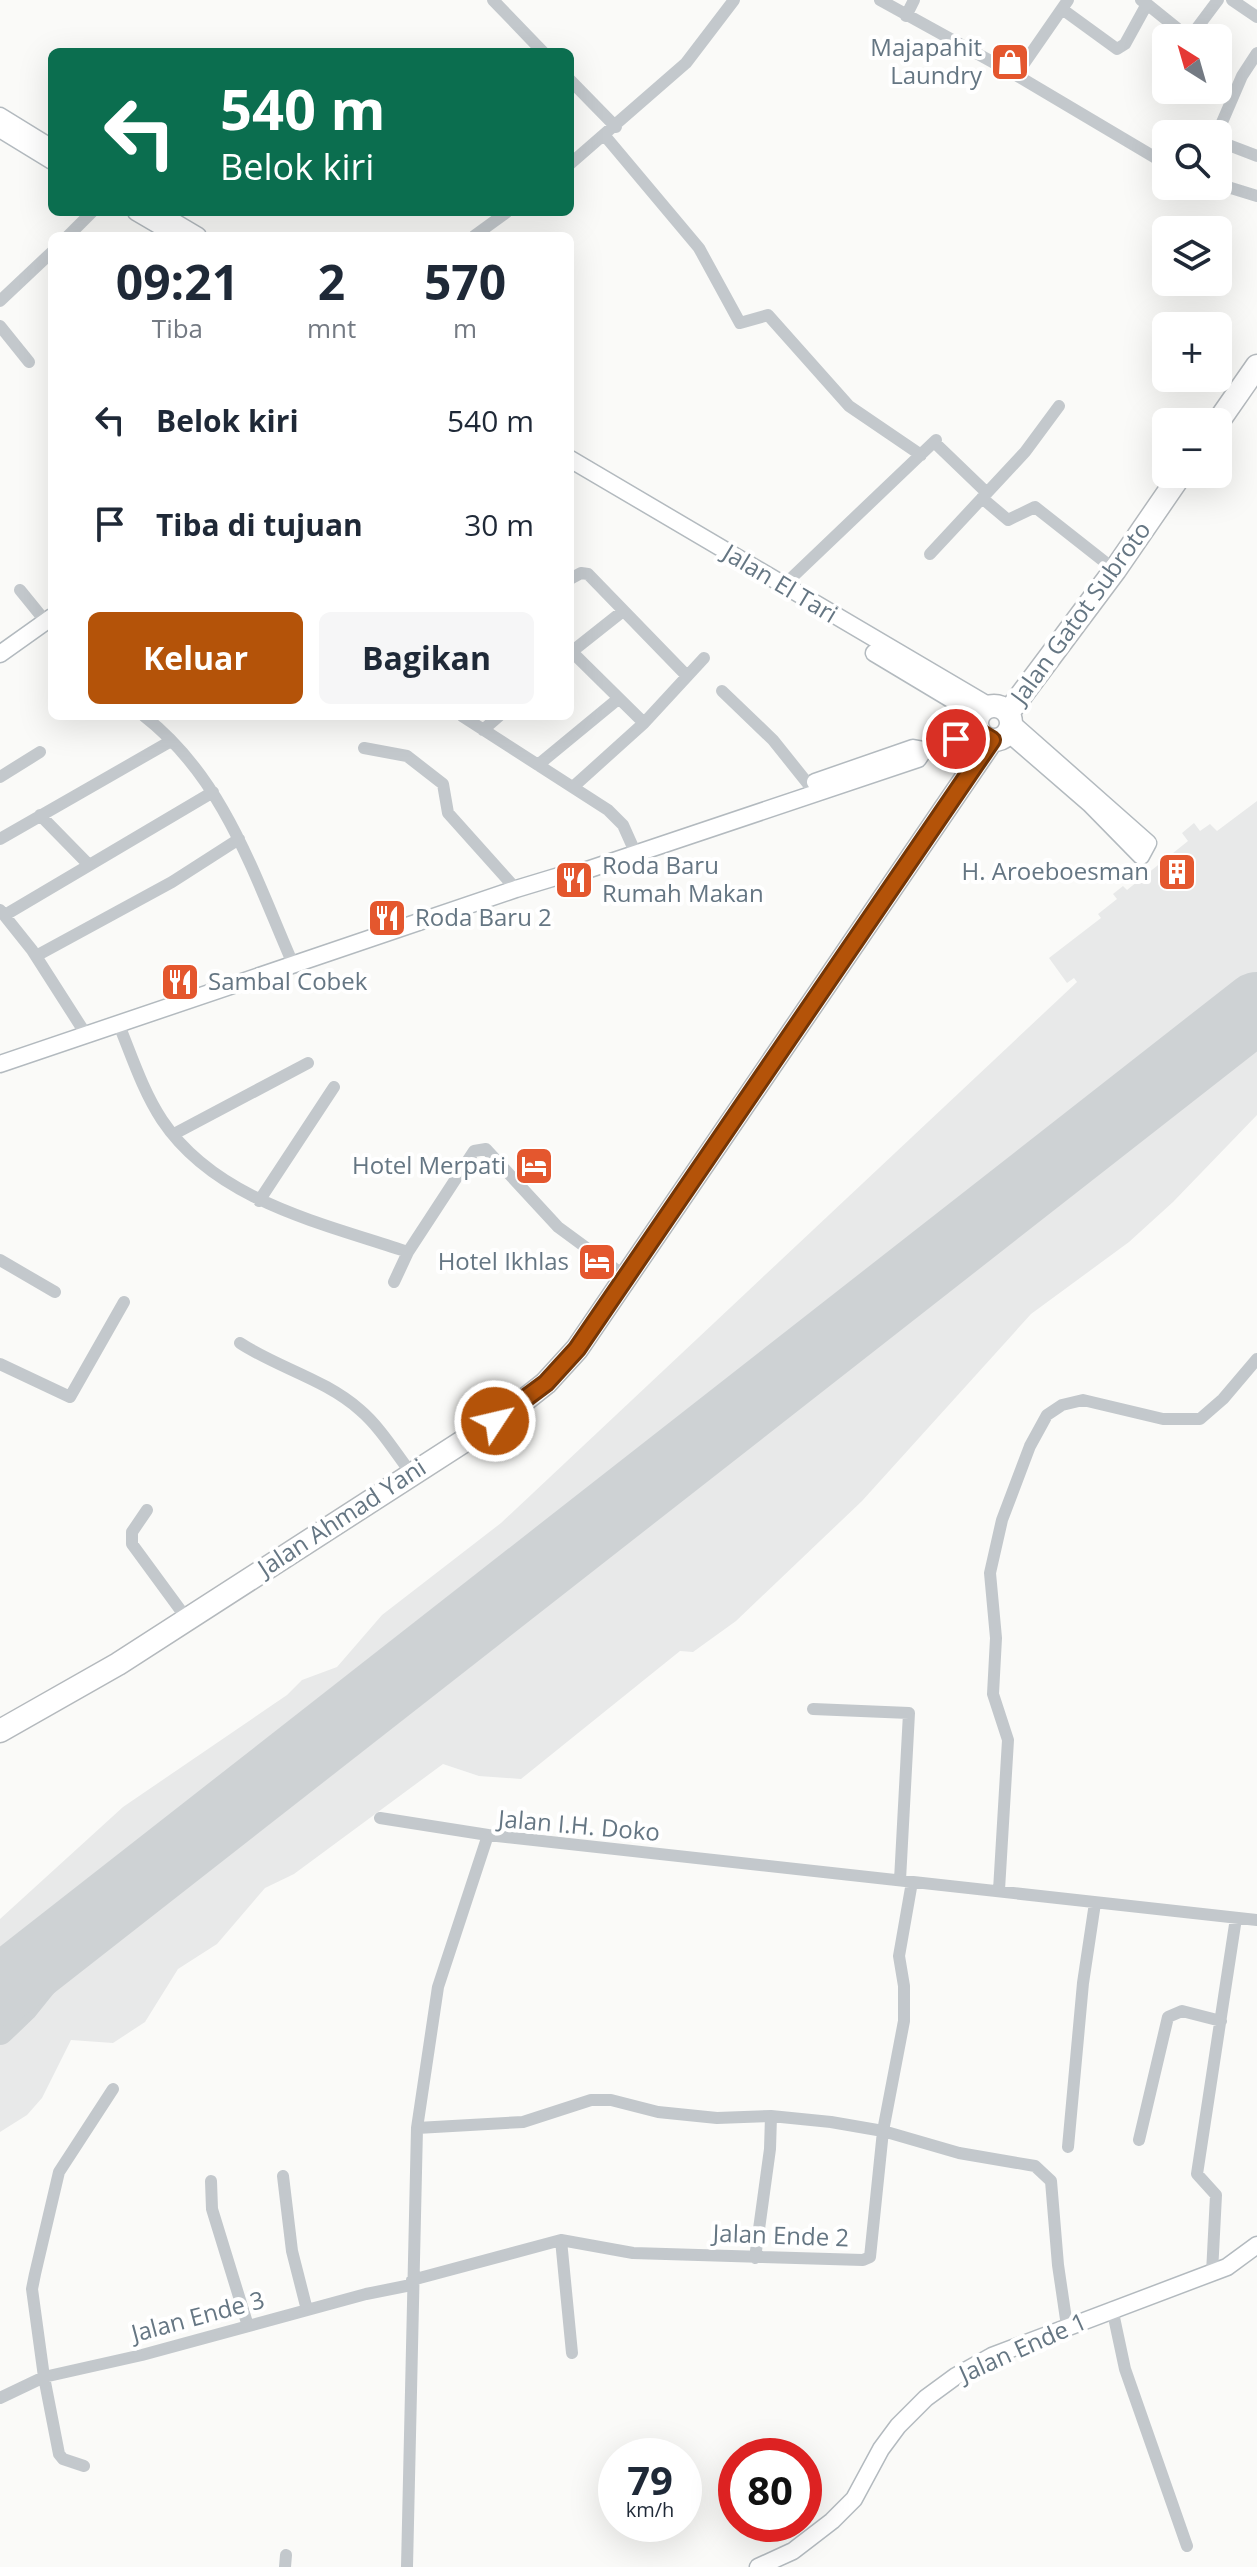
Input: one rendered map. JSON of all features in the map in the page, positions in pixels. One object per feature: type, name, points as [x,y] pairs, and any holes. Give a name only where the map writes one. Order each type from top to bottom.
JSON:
[{"type":"highway","points":[[1228,408],[1257,366]]},
{"type":"highway","name":"Jalan Gatot Subroto","points":[[996,723],[1115,570],[1171,488]]},
{"type":"highway","name":"Jalan Ahmad Yani","points":[[0,1731],[85,1684],[187,1619],[512,1410],[546,1383],[577,1349],[996,723]]},
{"type":"street","points":[[493,0],[539,48]]},
{"type":"street","points":[[574,161],[611,132],[686,63],[734,0]]},
{"type":"street","points":[[880,0],[1016,75],[1152,156]]},
{"type":"street","points":[[906,16],[914,0]]},
{"type":"street","points":[[1200,24],[1218,0]]},
{"type":"street","points":[[1232,0],[1257,17]]},
{"type":"street","points":[[1016,75],[1065,5],[1117,49],[1125,44],[1144,2],[1173,24]]},
{"type":"street","points":[[1223,120],[1242,76],[1257,53]]},
{"type":"street","points":[[574,85],[699,248],[740,323],[768,315],[849,406],[921,455]]},
{"type":"street","points":[[0,116],[48,146]]},
{"type":"street","points":[[0,129],[48,159]]},
{"type":"street","points":[[1232,146],[1257,156]]},
{"type":"street","points":[[1232,188],[1257,196]]},
{"type":"street","points":[[72,232],[88,216]]},
{"type":"street","points":[[143,216],[170,232]]},
{"type":"street","points":[[168,216],[192,232]]},
{"type":"street","points":[[480,232],[502,216]]},
{"type":"street","points":[[0,301],[48,256]]},
{"type":"street","points":[[0,326],[29,362]]},
{"type":"street","points":[[930,554],[1025,452],[1059,406]]},
{"type":"street","points":[[783,586],[935,441],[1008,520],[1035,507],[1115,570]]},
{"type":"street","name":"Jalan El Tari","points":[[574,462],[665,521],[996,723]]},
{"type":"street","name":"Jalan El Tari","points":[[574,472],[783,586],[996,723]]},
{"type":"street","points":[[574,577],[588,574],[687,676]]},
{"type":"street","points":[[20,590],[48,617]]},
{"type":"street","points":[[574,650],[623,611]]},
{"type":"street","points":[[0,654],[48,620]]},
{"type":"street","points":[[574,655],[644,723]]},
{"type":"street","points":[[573,787],[644,723],[704,658]]},
{"type":"street","points":[[722,691],[773,740],[809,785]]},
{"type":"street","points":[[538,765],[618,699]]},
{"type":"street","points":[[148,720],[194,764],[213,792],[239,839],[293,964]]},
{"type":"street","points":[[468,720],[608,810],[623,825],[634,849]]},
{"type":"street","points":[[483,730],[494,720]]},
{"type":"street","points":[[634,849],[913,748],[924,750],[996,723],[1056,767],[1144,850]]},
{"type":"street","points":[[0,839],[171,741]]},
{"type":"street","points":[[364,748],[407,756],[443,784],[448,813],[516,889]]},
{"type":"street","points":[[0,1064],[559,876],[568,866],[634,849],[918,759],[924,750]]},
{"type":"street","points":[[0,777],[40,752]]},
{"type":"street","points":[[87,1036],[36,956],[2,913],[213,792]]},
{"type":"street","points":[[40,815],[89,865]]},
{"type":"street","points":[[36,956],[172,882],[239,839]]},
{"type":"street","points":[[119,1025],[147,1095],[174,1134],[219,1176],[259,1201],[408,1252]]},
{"type":"street","points":[[174,1134],[308,1063]]},
{"type":"street","points":[[259,1201],[334,1087]]},
{"type":"street","points":[[394,1282],[408,1252],[474,1151],[486,1149],[558,1227],[626,1277]]},
{"type":"street","points":[[0,1260],[55,1292]]},
{"type":"street","points":[[0,1364],[70,1397],[124,1302]]},
{"type":"street","points":[[240,1343],[257,1355],[319,1383],[360,1410],[411,1473]]},
{"type":"street","points":[[999,1890],[1008,1740],[993,1694],[996,1638],[990,1573],[1002,1520],[1030,1446],[1054,1409],[1083,1400],[1163,1419],[1200,1419],[1223,1399],[1257,1359]]},
{"type":"street","points":[[147,1510],[132,1532],[132,1544],[187,1619]]},
{"type":"street","name":"Jalan Ende 2","points":[[412,2282],[561,2240],[633,2253],[863,2260],[870,2257],[883,2131],[904,2021],[899,1956],[906,1881],[909,1713],[813,1709]]},
{"type":"street","points":[[380,1818],[488,1835]]},
{"type":"street","name":"Jalan I.H. Doko","points":[[407,2567],[417,2128],[438,1987],[488,1835],[1257,1920]]},
{"type":"street","points":[[1068,2147],[1083,1983],[1095,1903]]},
{"type":"street","points":[[1212,2273],[1216,2195],[1197,2174],[1236,1918]]},
{"type":"street","points":[[1139,2140],[1168,2017],[1182,2011],[1221,2021]]},
{"type":"street","points":[[84,2466],[63,2459],[59,2454],[32,2289],[59,2172],[113,2089]]},
{"type":"street","points":[[417,2128],[523,2122],[591,2100],[717,2118],[771,2116],[883,2131],[959,2153],[1035,2166],[1051,2181],[1056,2250],[1067,2326]]},
{"type":"street","points":[[755,2258],[770,2149],[771,2116]]},
{"type":"street","points":[[283,2176],[292,2251],[307,2310]]},
{"type":"street","points":[[211,2181],[212,2209],[248,2326]]},
{"type":"street","points":[[561,2240],[572,2353]]},
{"type":"street","name":"Jalan Ende 1","points":[[758,2567],[802,2545],[854,2499],[881,2449],[898,2426],[926,2398],[992,2356],[1112,2308],[1212,2273],[1244,2257],[1257,2245]]},
{"type":"street","name":"Jalan Ende 3","points":[[0,2398],[44,2377],[142,2355],[412,2282]]},
{"type":"street","points":[[1112,2308],[1125,2369],[1187,2546]]},
{"type":"shaded area","points":[[1257,801],[1257,1115],[1173,1202],[1129,1242],[1031,1314],[862,1501],[736,1621],[693,1652],[680,1651],[521,1779],[479,1776],[443,1764],[294,1874],[265,1888],[217,1944],[178,1969],[145,2022],[113,2043],[71,2040],[42,2098],[27,2115],[0,2132],[0,1919],[123,1807],[287,1695],[302,1680],[337,1667],[382,1615],[501,1523],[1077,982],[1074,978],[1067,983],[1049,958],[1101,918],[1098,914],[1117,899],[1113,894],[1123,886],[1127,890],[1188,841],[1182,833],[1194,823],[1200,831],[1210,824],[1217,831]]},
{"type":"taxiway","points":[[0,2031],[24,2008],[102,1911]]},
{"type":"runway","points":[[0,1991],[1257,1007]]},
{"type":"place","name":"Majapahit Laundry","points":[[1010,62]]},
{"type":"place","name":"H. Aroeboesman","points":[[1177,872]]},
{"type":"place","name":"Roda Baru Rumah Makan","points":[[574,880]]},
{"type":"place","name":"Roda Baru 2","points":[[387,918]]},
{"type":"place","name":"Sambal Cobek","points":[[180,982]]},
{"type":"place","name":"Hotel Merpati","points":[[534,1166]]},
{"type":"place","name":"Hotel Ikhlas","points":[[597,1262]]},
{"type":"route","points":[[495,1421],[529,1398],[577,1349],[992,740],[979,732],[956,739]]}]
